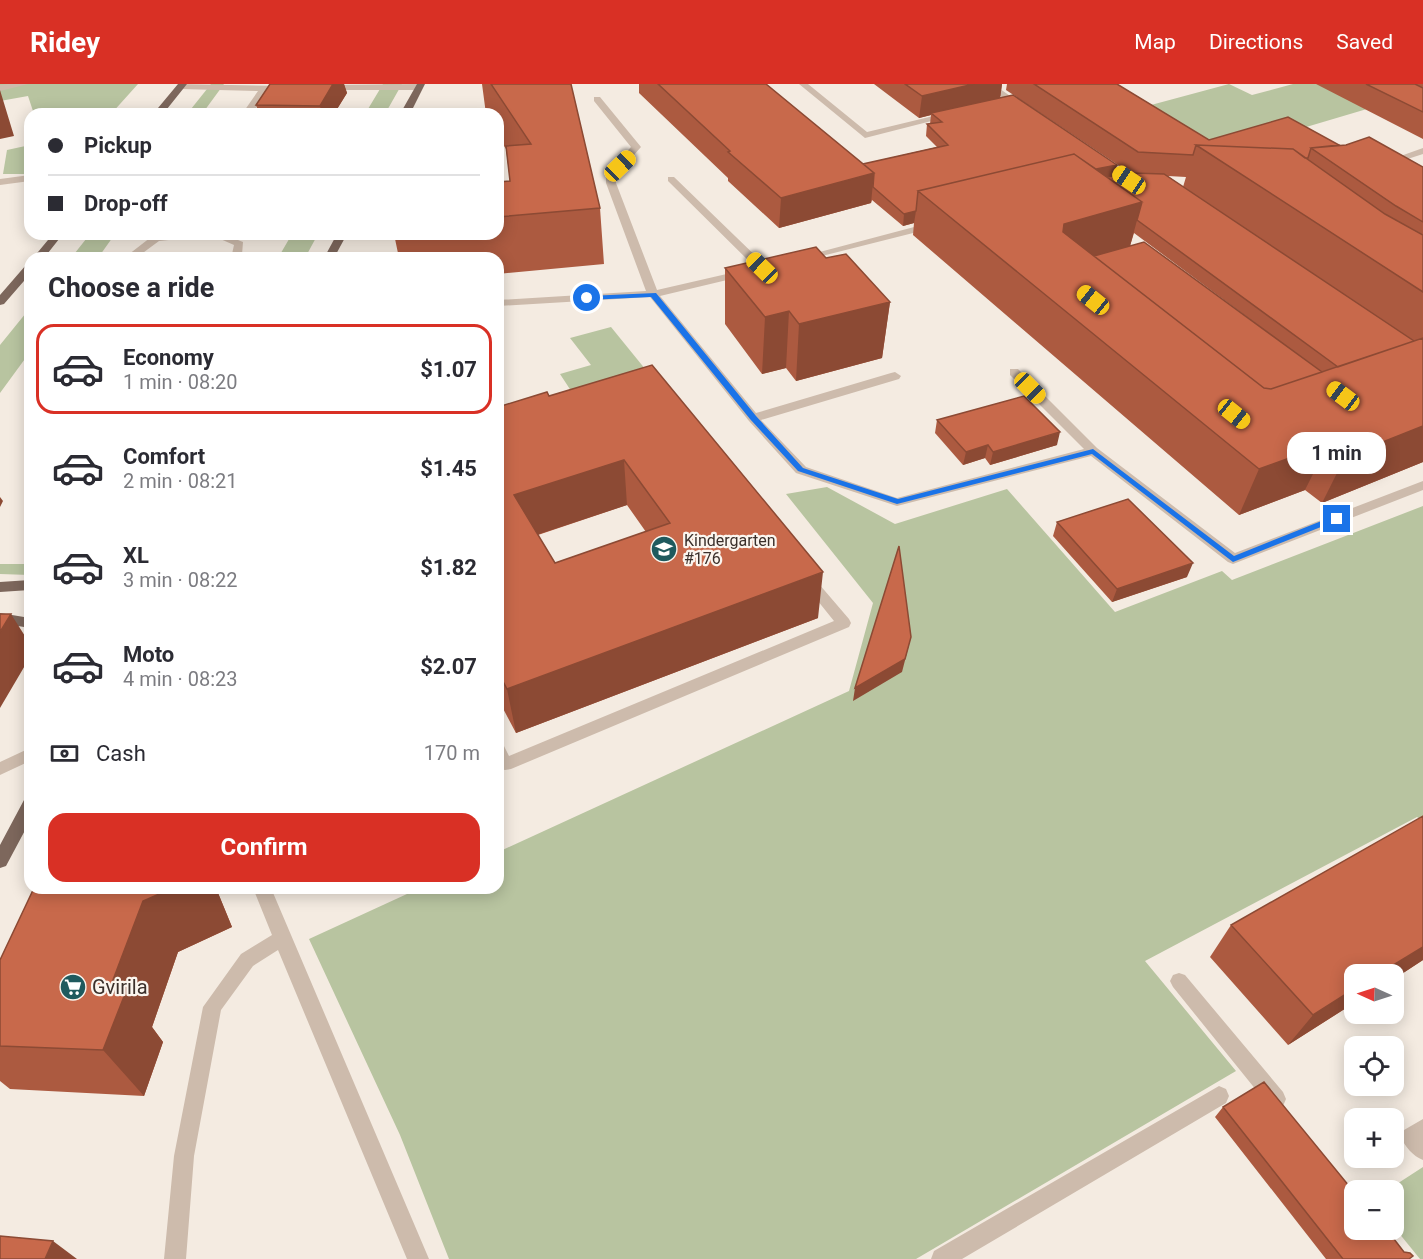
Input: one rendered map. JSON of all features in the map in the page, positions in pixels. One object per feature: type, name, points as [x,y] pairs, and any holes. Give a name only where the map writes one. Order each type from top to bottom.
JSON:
[{"type":"main road","points":[[163,108],[182,85]]},
{"type":"main road","points":[[408,108],[420,86]]},
{"type":"main road","points":[[43,252],[53,240]]},
{"type":"main road","points":[[0,302],[24,274]]},
{"type":"main road","points":[[0,587],[24,585]]},
{"type":"main road","points":[[0,618],[24,622]]},
{"type":"main road","points":[[0,861],[24,816]]},
{"type":"street","points":[[0,88],[24,84]]},
{"type":"street","points":[[803,84],[865,135],[956,114]]},
{"type":"street","points":[[182,85],[264,89],[300,88]]},
{"type":"street","points":[[312,88],[420,86]]},
{"type":"street","points":[[995,86],[1032,114]]},
{"type":"street","points":[[251,108],[264,89]]},
{"type":"street","points":[[597,99],[636,147],[611,174],[611,183],[653,294],[753,418],[801,470],[897,502],[1093,452]]},
{"type":"street","points":[[1001,104],[1012,101]]},
{"type":"street","points":[[1376,167],[1423,151]]},
{"type":"street","points":[[504,303],[653,294],[768,267],[671,178]]},
{"type":"street","points":[[0,182],[24,179]]},
{"type":"street","points":[[795,260],[940,224]]},
{"type":"street","points":[[138,252],[155,240]]},
{"type":"street","points":[[229,240],[239,244],[238,252]]},
{"type":"street","points":[[1014,372],[1093,452],[1233,559],[1423,485]]},
{"type":"street","points":[[753,418],[895,376]]},
{"type":"street","points":[[504,762],[505,764],[844,623],[800,572]]},
{"type":"street","points":[[0,769],[24,757]]},
{"type":"street","points":[[264,894],[391,1190],[417,1259]]},
{"type":"street","points":[[175,1259],[184,1156],[212,1007],[247,960],[282,939]]},
{"type":"street","points":[[1179,981],[1287,1112]]},
{"type":"street","points":[[942,1259],[1219,1096]]},
{"type":"street","points":[[1423,1129],[1411,1137],[1423,1150]]},
{"type":"green space","points":[[0,84],[138,84],[116,108],[32,108],[28,96],[0,101]]},
{"type":"green space","points":[[211,84],[224,84],[206,108],[192,108]]},
{"type":"green space","points":[[383,84],[402,84],[388,108],[369,108]]},
{"type":"green space","points":[[1229,84],[1252,95],[1293,84],[1333,84],[1377,106],[1202,158],[1073,126]]},
{"type":"green space","points":[[24,146],[24,174],[3,174],[7,150]]},
{"type":"green space","points":[[85,240],[111,240],[102,252],[76,252]]},
{"type":"green space","points":[[288,240],[315,240],[308,252],[282,252]]},
{"type":"green space","points":[[24,315],[24,360],[0,393],[0,345]]},
{"type":"green space","points":[[611,327],[650,375],[577,400],[560,374],[591,365],[570,338]]},
{"type":"green space","points":[[827,487],[895,524],[1007,489],[1115,612],[1222,571],[1232,580],[1423,506],[1423,821],[1417,817],[1145,961],[1236,1071],[916,1259],[449,1259],[400,1135],[309,939],[407,894],[504,894],[504,849],[849,691],[873,603],[786,494]]},
{"type":"green space","points":[[0,564],[24,564],[24,575],[0,574]]},
{"type":"green space","points":[[1423,1167],[1423,1259],[1420,1259],[1404,1239],[1403,1180]]},
{"type":"building","points":[[270,84],[333,84],[320,106],[256,105]]},
{"type":"building","points":[[491,84],[571,84],[600,208],[504,216],[504,182],[510,181],[506,146],[531,144]]},
{"type":"building","points":[[658,84],[766,84],[874,173],[781,198],[728,152],[730,151]]},
{"type":"building","points":[[905,84],[974,84],[922,96]]},
{"type":"building","points":[[1034,84],[1117,84],[1209,140],[1288,117],[1339,145],[1311,148],[1308,158],[1293,149],[1196,145],[1193,155],[1138,152]]},
{"type":"building","points":[[1366,84],[1415,84],[1423,88],[1423,112]]},
{"type":"building","points":[[1013,95],[1117,165],[1096,169],[1074,154],[918,191],[916,211],[904,214],[873,187],[874,173],[863,164],[948,145],[927,124],[942,122],[931,113]]},
{"type":"building","points":[[1369,137],[1423,167],[1423,222],[1311,148],[1346,145]]},
{"type":"building","points":[[1196,145],[1293,149],[1385,214],[1423,235],[1423,292]]},
{"type":"building","points":[[1074,154],[1142,202],[1064,224],[1063,232],[1264,388],[1271,389],[1423,338],[1423,426],[1345,457],[1328,444],[1259,469],[918,191]]},
{"type":"building","points":[[1132,173],[1164,174],[1414,341],[1338,367],[1137,220],[1142,202],[1107,177]]},
{"type":"building","points":[[1144,242],[1322,372],[1271,389],[1264,388],[1094,256]]},
{"type":"building","points":[[816,247],[826,258],[846,254],[890,302],[799,324],[789,311],[765,317],[725,268]]},
{"type":"building","points":[[652,365],[823,572],[507,689],[504,683],[504,405],[547,392],[549,396]],"holes":[[[624,460],[670,523],[555,563],[514,495]]]},
{"type":"building","points":[[1024,396],[1060,432],[993,452],[988,445],[966,452],[937,420]]},
{"type":"building","points":[[1128,499],[1193,563],[1117,589],[1057,522]]},
{"type":"building","points":[[899,546],[911,637],[905,659],[855,688]]},
{"type":"building","points":[[0,614],[11,614],[0,632]]},
{"type":"building","points":[[1423,816],[1423,947],[1395,964],[1344,964],[1344,995],[1313,1015],[1231,925]]},
{"type":"building","points":[[31,894],[159,894],[143,901],[108,993],[125,994],[103,1050],[0,1046],[0,960]]},
{"type":"building","points":[[1264,1082],[1344,1180],[1344,1240],[1395,1240],[1404,1252],[1413,1256],[1409,1259],[1343,1259],[1223,1107]]},
{"type":"building","points":[[0,1236],[53,1241],[45,1259],[0,1259]]},
{"type":"place","name":"Kindergarten #176","points":[[664,549]]},
{"type":"place","name":"Gvirila","points":[[73,987]]},
{"type":"route","points":[[587,298],[653,294],[753,418],[801,470],[897,502],[1093,452],[1233,559],[1337,519]]}]
